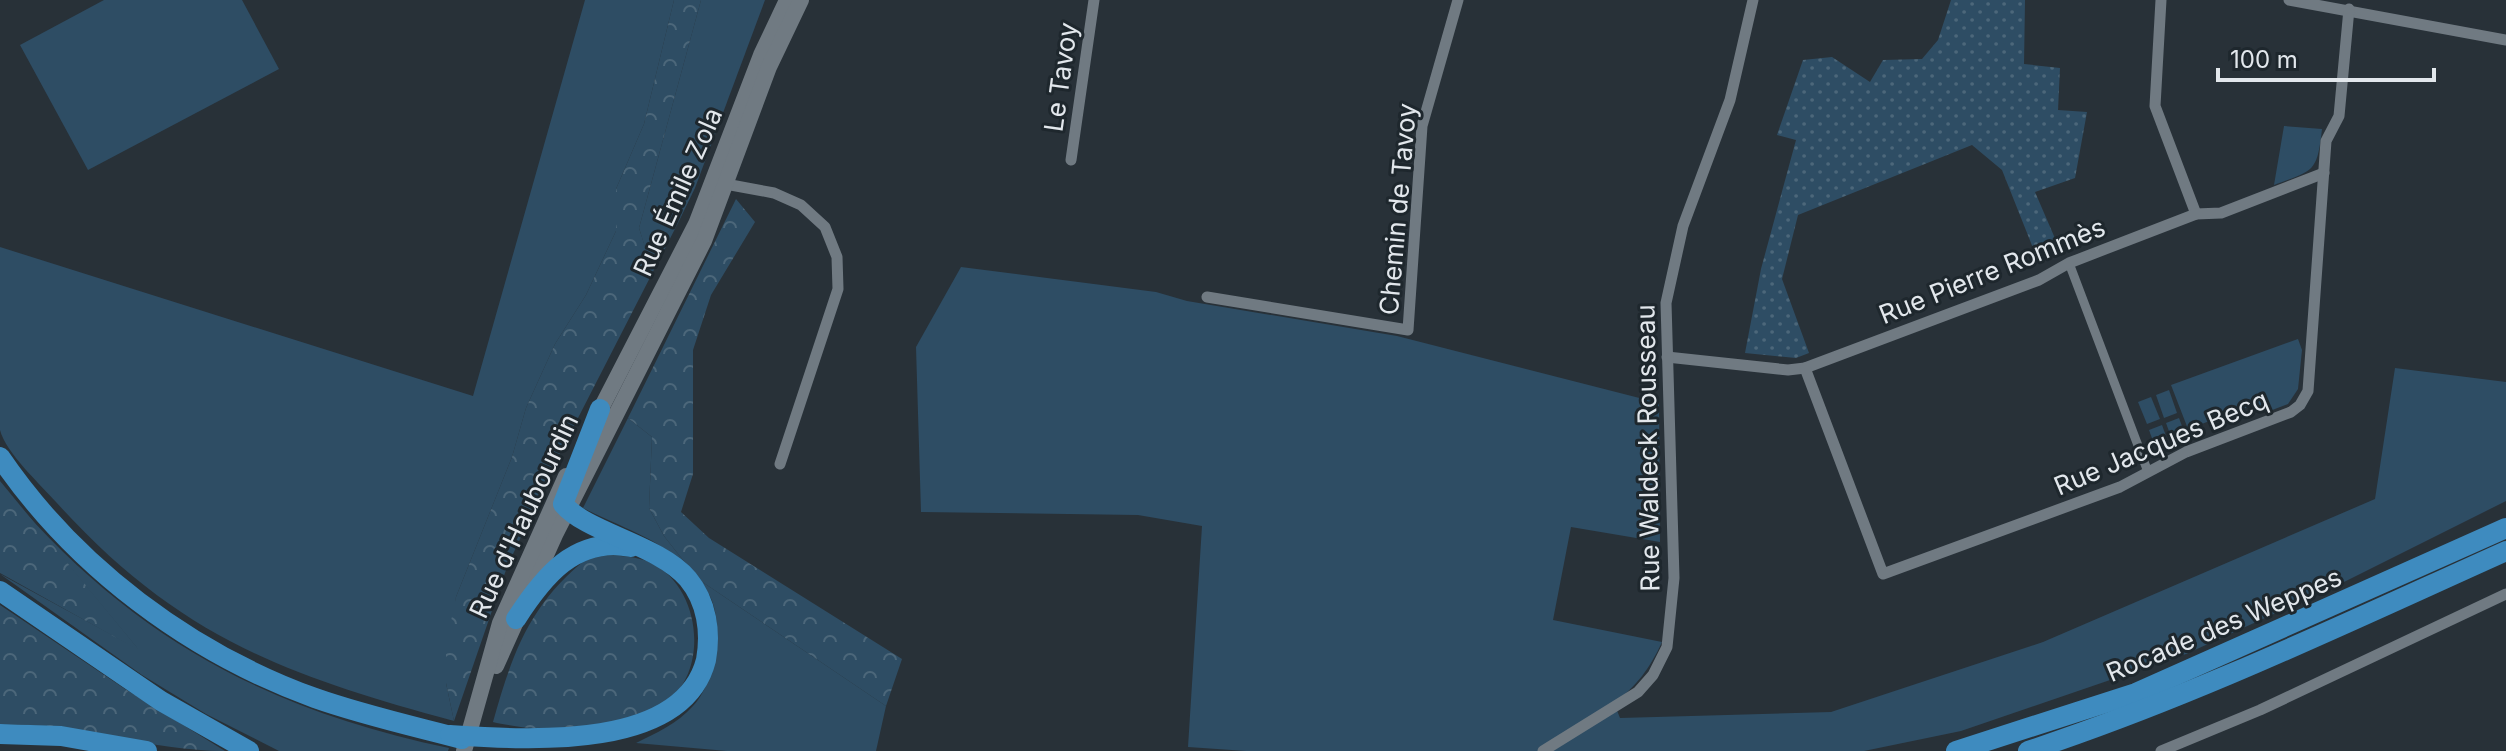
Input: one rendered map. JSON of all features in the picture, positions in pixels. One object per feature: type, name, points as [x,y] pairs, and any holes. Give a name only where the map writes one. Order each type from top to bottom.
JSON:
[{"type":"highway","points":[[450,735],[592,744],[641,732],[683,703],[705,665],[708,631],[705,610],[688,579],[654,554],[567,509],[563,501],[608,405]]},
{"type":"highway","points":[[0,457],[45,515],[86,556],[136,599],[200,644],[314,698],[516,751]]},
{"type":"highway","name":"Rocade des Weppes","points":[[1956,751],[2064,718],[2166,681],[2506,528]]},
{"type":"highway","points":[[516,619],[549,572],[577,555],[613,545],[654,554]]},
{"type":"highway","name":"Rocade des Weppes","points":[[2028,751],[2123,719],[2224,678],[2506,551]]},
{"type":"highway","points":[[0,591],[172,708],[249,751]]},
{"type":"highway","points":[[0,734],[61,736],[147,751]]},
{"type":"main road","name":"Rue Émile Zola","points":[[608,405],[686,245],[720,183],[761,55],[787,0]]},
{"type":"main road","points":[[720,183],[801,0]]},
{"type":"main road","name":"Rue d'Haubourdin","points":[[464,751],[480,700],[490,652],[515,585],[608,405]]},
{"type":"main road","name":"Rue d'Haubourdin","points":[[480,700],[567,509]]},
{"type":"street","name":"Le Tavoy","points":[[1071,160],[1094,0]]},
{"type":"street","name":"Chemin de Tavoy","points":[[1207,297],[1408,330],[1422,126],[1458,0]]},
{"type":"street","name":"Rue Waldeck Rousseau","points":[[1543,751],[1638,692],[1653,675],[1667,647],[1674,578],[1666,303],[1679,240],[1726,111],[1753,0]]},
{"type":"street","points":[[2161,0],[2155,106],[2196,214]]},
{"type":"street","points":[[2289,0],[2506,40]]},
{"type":"street","name":"Rue Jacques Becq","points":[[1805,368],[1883,574],[2120,487],[2186,452],[2291,412],[2304,401],[2308,391],[2327,138],[2339,116],[2349,9]]},
{"type":"street","name":"Rue Pierre Rommès","points":[[1667,357],[1788,370],[1805,368],[2039,280],[2069,263],[2196,214],[2221,213],[2324,173]]},
{"type":"street","points":[[720,183],[774,193],[801,205],[825,227],[837,257],[838,289],[780,464]]},
{"type":"street","points":[[2069,263],[2148,472]]},
{"type":"street","points":[[2161,751],[2260,710],[2506,594]]},
{"type":"green space","points":[[104,0],[242,0],[279,69],[88,170],[20,45]]},
{"type":"green space","points":[[585,0],[674,0],[644,124],[616,189],[616,231],[586,295],[555,344],[526,408],[512,457],[456,597],[446,683],[454,721],[285,667],[190,618],[145,586],[101,548],[24,468],[3,439],[0,430],[0,247],[473,396]]},
{"type":"green space","points":[[674,0],[701,0],[639,228],[647,253],[679,221],[559,455],[507,567],[454,721],[446,683],[446,645],[456,597],[512,457],[526,408],[555,344],[586,295],[616,231],[616,189],[644,124]]},
{"type":"green space","points":[[701,0],[765,0],[695,188],[679,221],[647,254],[639,228]]},
{"type":"green space","points":[[1951,0],[2025,0],[2024,64],[2060,68],[2058,110],[2087,112],[2075,178],[2035,192],[2060,250],[2037,258],[2002,170],[1972,145],[1798,215],[1782,279],[1809,353],[1796,358],[1745,353],[1761,269],[1796,140],[1777,135],[1803,60],[1832,57],[1870,82],[1883,60],[1922,59],[1938,40]]},
{"type":"green space","points":[[2284,126],[2322,129],[2320,143],[2311,168],[2274,185]]},
{"type":"green space","points":[[736,199],[755,222],[711,295],[693,350],[693,474],[681,512],[709,538],[902,659],[886,706],[698,579],[664,536],[649,508],[652,437],[628,418]]},
{"type":"green space","points":[[961,267],[1156,292],[1187,301],[1397,336],[1659,403],[1660,542],[1571,527],[1553,620],[1662,642],[1642,676],[1614,703],[1620,718],[1831,712],[2043,642],[2375,499],[2395,368],[2506,382],[2506,501],[2346,581],[2186,654],[1961,731],[1864,751],[1246,751],[1188,747],[1202,526],[1138,515],[921,512],[916,347]]},
{"type":"green space","points":[[2298,339],[2302,350],[2298,389],[2288,404],[2267,412],[2253,405],[2188,429],[2171,385]]},
{"type":"green space","points":[[2169,390],[2177,413],[2164,418],[2156,395]]},
{"type":"green space","points":[[2151,397],[2160,419],[2147,424],[2138,402]]},
{"type":"green space","points":[[628,418],[652,437],[649,508],[664,536],[698,579],[676,557],[655,543],[583,508]]},
{"type":"green space","points":[[2179,418],[2187,440],[2174,445],[2166,423]]},
{"type":"green space","points":[[2162,425],[2170,447],[2157,452],[2149,430]]},
{"type":"green space","points":[[0,481],[140,651],[0,573]]},
{"type":"green space","points":[[22,509],[68,557],[115,598],[164,634],[215,665],[269,692],[325,714],[385,733],[449,748],[448,751],[279,751],[206,714],[142,675],[0,574],[138,649]]},
{"type":"green space","points":[[590,556],[644,560],[667,574],[680,589],[689,607],[694,648],[682,685],[665,703],[609,729],[551,730],[493,722],[508,673],[526,630],[552,592]]},
{"type":"green space","points":[[698,579],[886,706],[876,751],[727,751],[636,743],[666,728],[687,712],[707,682],[716,652],[716,621],[709,594]]},
{"type":"green space","points":[[0,605],[125,689],[225,751],[169,747],[57,728],[0,724]]}]
